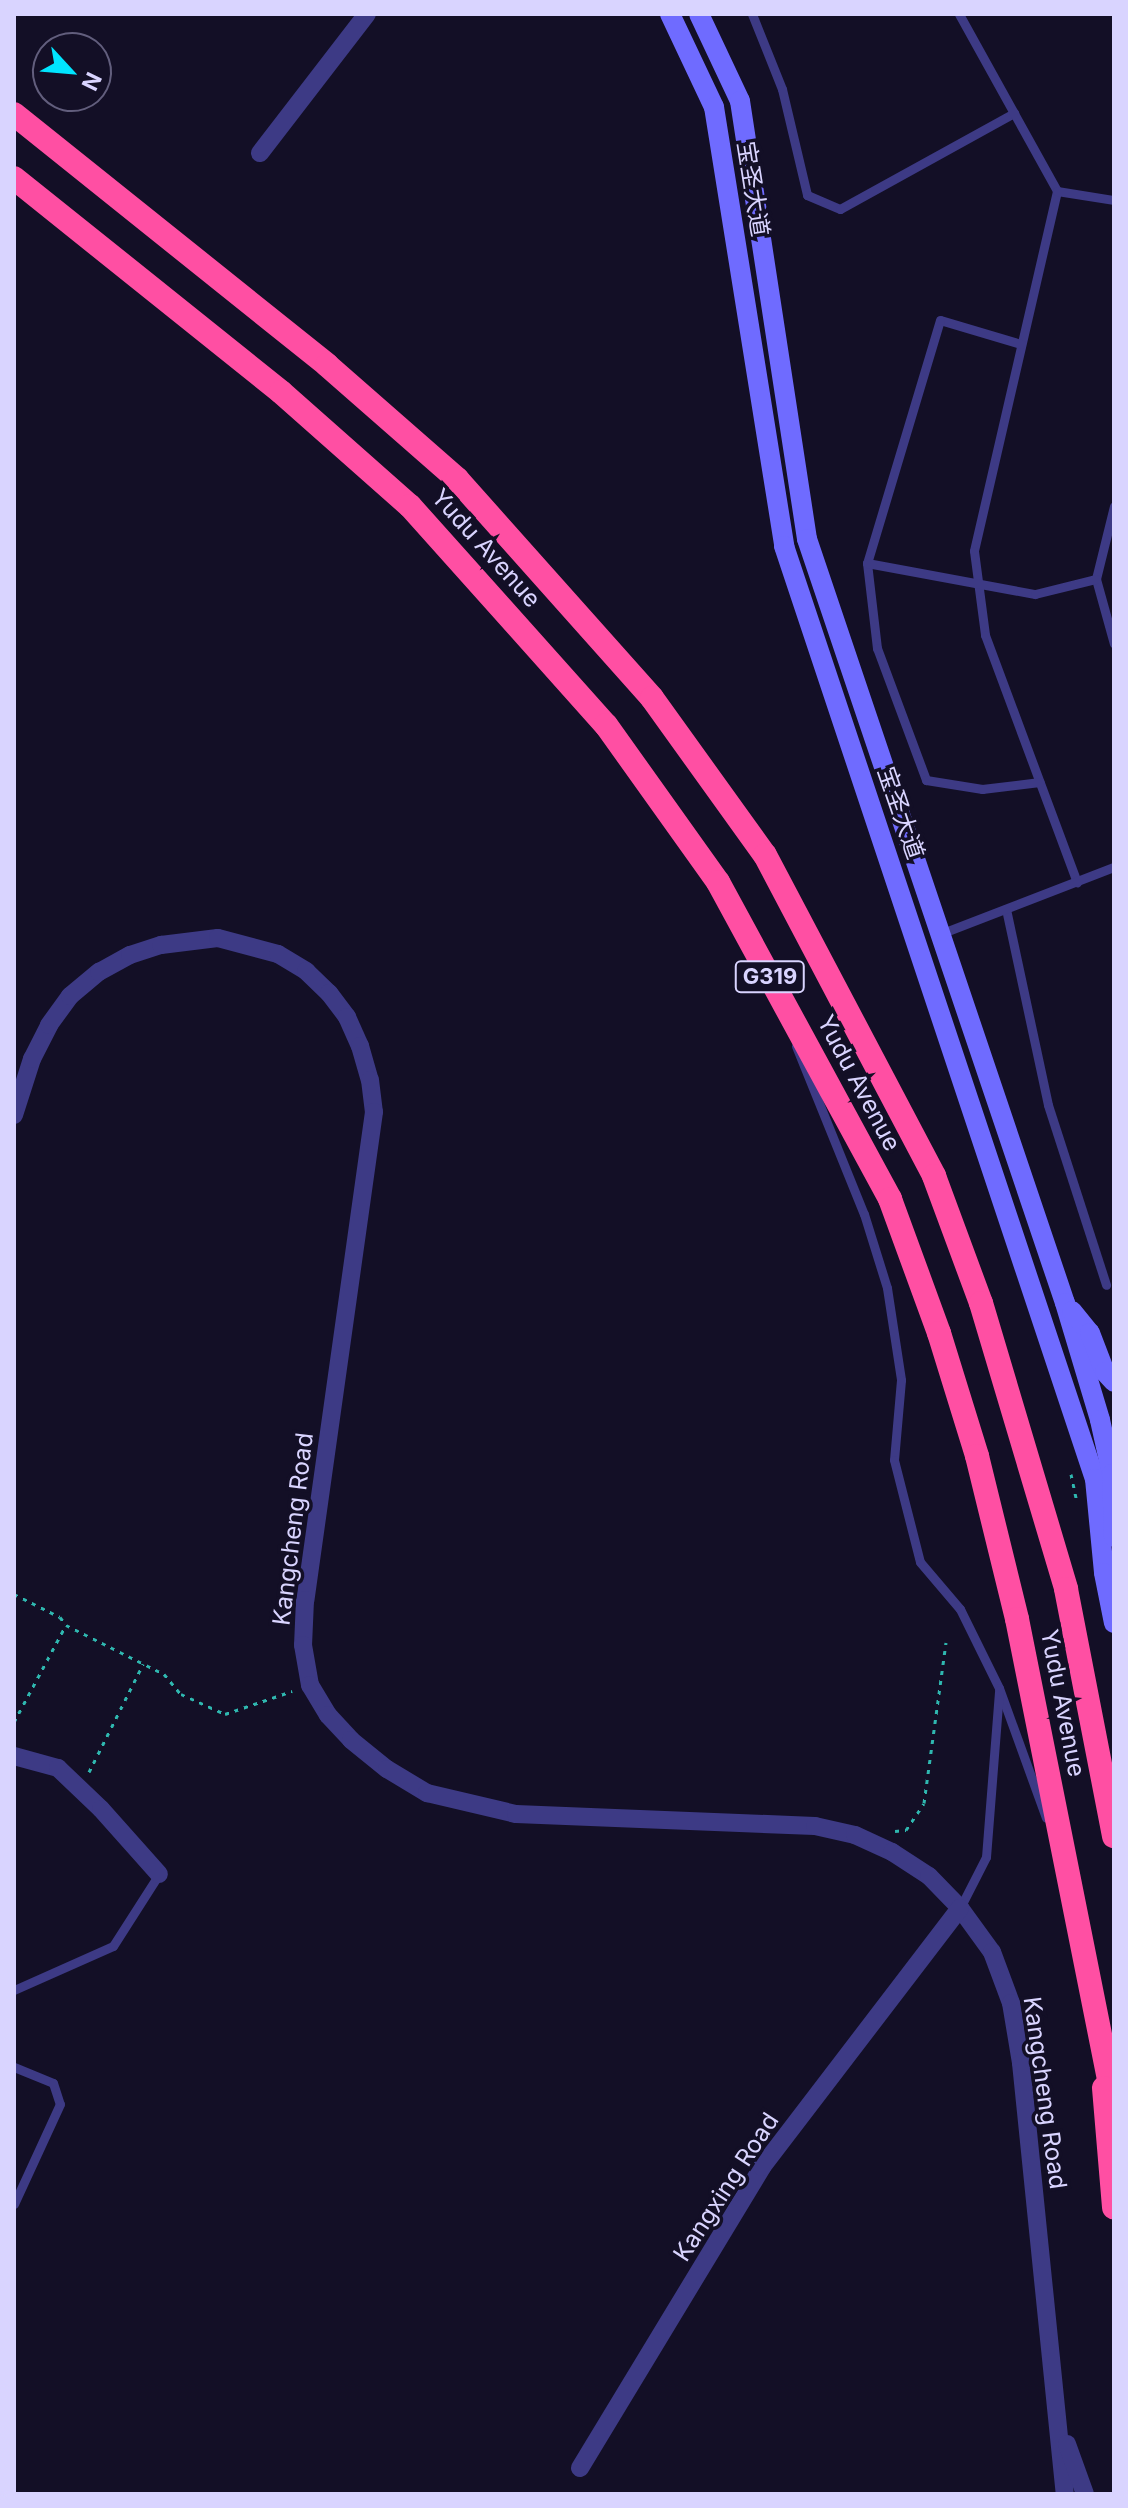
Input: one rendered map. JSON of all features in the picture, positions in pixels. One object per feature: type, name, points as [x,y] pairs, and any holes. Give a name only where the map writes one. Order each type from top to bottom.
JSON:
[{"type":"highway","name":"Yudu Avenue","points":[[14,114],[327,365],[457,479],[652,698],[765,855],[934,1176],[981,1303],[1066,1589],[1114,1836]]},
{"type":"highway","name":"Yudu Avenue","points":[[14,178],[281,392],[410,506],[606,725],[718,882],[890,1199],[939,1333],[977,1456],[1017,1619],[1114,2106]]},
{"type":"highway","points":[[1099,2030],[1114,2208]]},
{"type":"main road","name":"宝圣大道","points":[[670,14],[714,107],[784,546],[1095,1479],[1104,1573],[1114,1623]]},
{"type":"main road","name":"宝圣大道","points":[[699,14],[740,101],[807,539],[1106,1418],[1114,1537]]},
{"type":"main road","points":[[1065,1303],[1090,1333],[1105,1372],[1114,1382]]},
{"type":"main road","points":[[1065,1384],[1088,1411],[1106,1418]]},
{"type":"street","points":[[260,153],[367,14]]},
{"type":"street","name":"Kangcheng Road","points":[[14,1115],[32,1059],[49,1025],[70,996],[99,972],[130,955],[161,945],[218,938],[278,954],[306,971],[329,993],[347,1017],[367,1068],[374,1112],[305,1600],[303,1645],[310,1685],[328,1715],[351,1740],[387,1769],[427,1793],[516,1814],[815,1826],[855,1835],[892,1852],[929,1876],[960,1908],[992,1952],[1011,2003],[1021,2063],[1060,2422]]},
{"type":"street","points":[[14,1756],[58,1768],[159,1874]]},
{"type":"street","name":"Kangxing Road","points":[[580,2468],[762,2167],[960,1908]]},
{"type":"street","points":[[1060,2422],[1065,2494]]},
{"type":"street","points":[[1060,2422],[1085,2494]]},
{"type":"lane","points":[[752,14],[782,89],[807,195],[840,209],[1014,113]]},
{"type":"lane","points":[[959,14],[1057,191],[974,551],[985,635],[1077,882]]},
{"type":"lane","points":[[1057,191],[1114,200]]},
{"type":"lane","points":[[1021,344],[940,320],[867,563],[877,648],[926,780],[982,789],[1040,782]]},
{"type":"lane","points":[[1114,506],[1096,579],[1114,644]]},
{"type":"lane","points":[[867,563],[1035,594],[1096,579]]},
{"type":"lane","points":[[940,934],[1114,867]]},
{"type":"lane","points":[[1006,909],[1048,1105],[1106,1285]]},
{"type":"lane","points":[[781,997],[803,1071],[864,1214],[887,1288],[901,1380],[894,1460],[920,1562],[960,1609],[999,1688],[1070,1882]]},
{"type":"lane","points":[[960,1908],[986,1857],[999,1688]]},
{"type":"lane","points":[[14,1990],[113,1946],[159,1874]]},
{"type":"lane","points":[[14,2067],[53,2083],[60,2104],[14,2204]]},
{"type":"path","points":[[14,1594],[60,1617],[66,1625],[164,1674],[181,1694],[225,1714],[310,1685]]},
{"type":"path","points":[[14,1722],[66,1625]]},
{"type":"path","points":[[893,1831],[906,1830],[924,1803],[946,1643]]},
{"type":"path","points":[[80,1789],[143,1664]]}]
